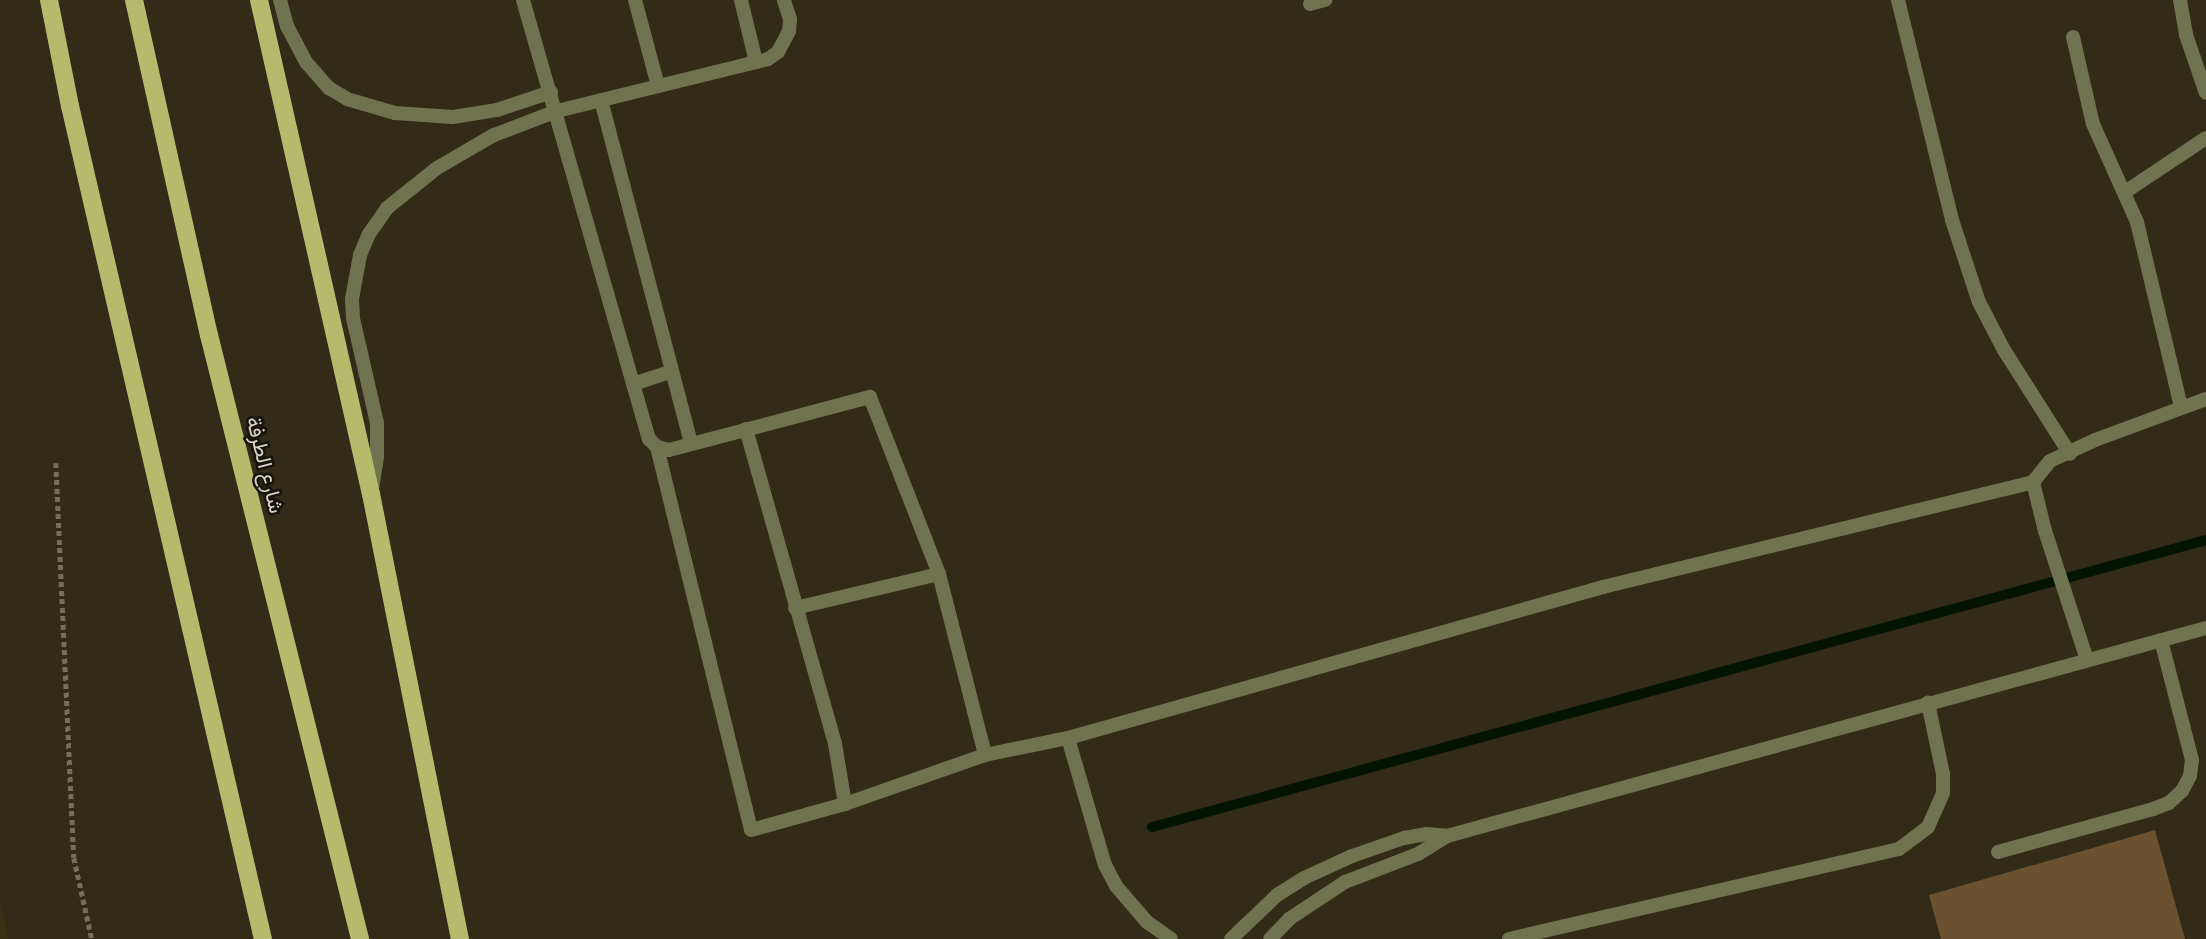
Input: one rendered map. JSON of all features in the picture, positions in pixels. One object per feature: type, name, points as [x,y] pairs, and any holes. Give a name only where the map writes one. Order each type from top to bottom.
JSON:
[{"type":"main road","points":[[49,0],[70,106],[263,939]]},
{"type":"main road","name":"شارع الطرفة","points":[[134,0],[209,335],[360,939]]},
{"type":"main road","points":[[259,0],[371,494],[460,939]]},
{"type":"lane","points":[[280,0],[287,26],[306,62],[328,88],[347,99],[395,113],[453,117],[497,110],[551,92]]},
{"type":"lane","points":[[523,0],[558,111],[646,434],[657,447],[751,830],[845,804],[985,755],[1068,738],[1603,587],[2033,482],[2050,461],[2070,454],[2095,440],[2206,399]]},
{"type":"lane","points":[[635,0],[658,86]]},
{"type":"lane","points":[[741,0],[756,62]]},
{"type":"lane","points":[[371,494],[377,456],[377,423],[353,318],[352,299],[360,255],[369,234],[402,194],[437,168],[494,135],[558,111],[756,62],[778,52],[785,43],[790,19],[784,0]]},
{"type":"lane","points":[[1310,4],[1325,0]]},
{"type":"lane","points":[[1898,0],[1952,220],[1979,302],[2004,350],[2070,454]]},
{"type":"lane","points":[[2180,0],[2186,35],[2206,93]]},
{"type":"lane","points":[[2073,37],[2093,124],[2137,222],[2181,407]]},
{"type":"lane","points":[[600,100],[691,443]]},
{"type":"lane","points":[[2125,192],[2206,138]]},
{"type":"lane","points":[[633,384],[670,372]]},
{"type":"lane","points":[[657,447],[669,450],[870,397],[939,574],[985,755]]},
{"type":"lane","points":[[746,429],[835,744],[845,804]]},
{"type":"lane","points":[[2033,482],[2045,531],[2087,660]]},
{"type":"lane","points":[[795,608],[939,574]]},
{"type":"lane","points":[[1270,939],[1289,919],[1345,882],[1429,849],[1447,836],[2206,628]]},
{"type":"lane","points":[[1998,852],[2153,809],[2169,803],[2182,791],[2190,776],[2192,760],[2161,640]]},
{"type":"lane","points":[[1509,939],[1899,849],[1928,827],[1942,793],[1943,774],[1928,703]]},
{"type":"lane","points":[[1068,738],[1111,875],[1130,905],[1171,939]]},
{"type":"lane","points":[[1231,939],[1277,895],[1320,870],[1404,838],[1426,834],[1447,836]]},
{"type":"path","points":[[56,463],[74,858],[92,939]]},
{"type":"shaded area","points":[[0,899],[9,939],[0,939]]},
{"type":"building","points":[[2155,830],[2185,939],[1941,939],[1929,895]]},
{"type":"waterway","points":[[1152,827],[2206,540]]}]
